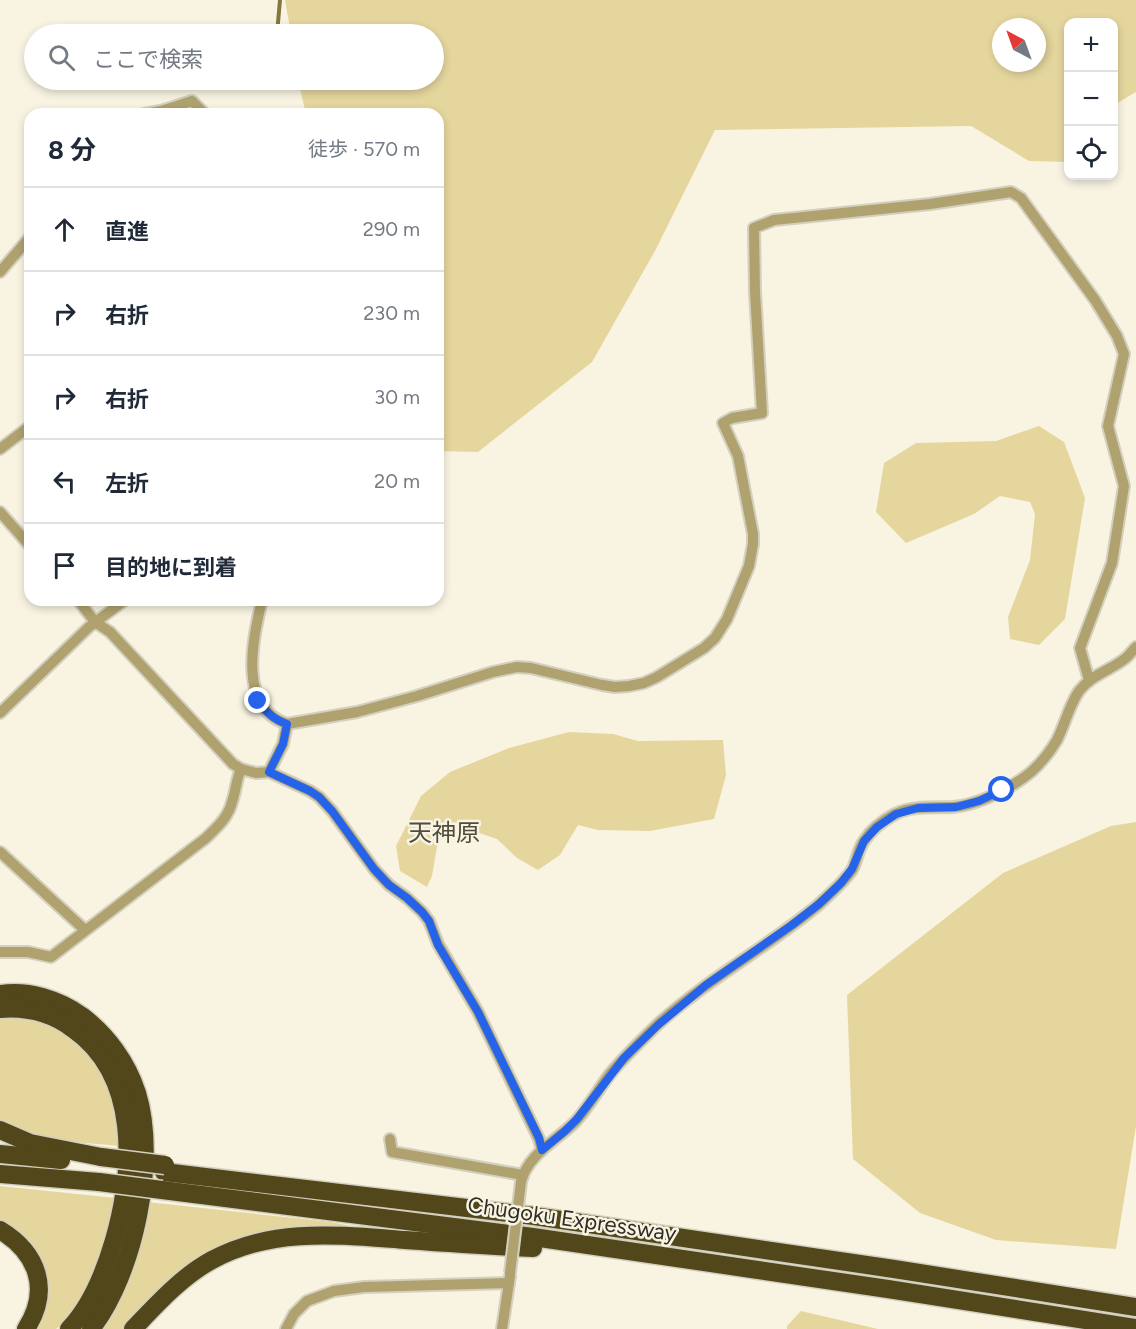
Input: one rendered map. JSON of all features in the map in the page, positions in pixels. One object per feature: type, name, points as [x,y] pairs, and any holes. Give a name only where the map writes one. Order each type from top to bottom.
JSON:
[{"type":"highway","points":[[0,994],[24,993],[42,996],[76,1012],[92,1024],[119,1055],[137,1093],[145,1136],[143,1183],[134,1233],[120,1276],[103,1312],[91,1329]]},
{"type":"highway","points":[[0,1009],[23,1009],[50,1016],[81,1034],[104,1061],[113,1079],[125,1116],[128,1156],[118,1226],[99,1283],[76,1322],[69,1329]]},
{"type":"highway","points":[[0,1130],[30,1143],[101,1160]]},
{"type":"highway","name":"Chugoku Expressway","points":[[0,1154],[101,1160],[534,1216],[1136,1307]]},
{"type":"highway","name":"Chugoku Expressway","points":[[0,1174],[99,1182],[533,1237],[1136,1328]]},
{"type":"highway","points":[[0,1230],[16,1241],[26,1253],[39,1279],[37,1307],[26,1329]]},
{"type":"highway","points":[[133,1329],[173,1289],[204,1265],[228,1252],[283,1237],[338,1236],[675,1258]]},
{"type":"street","points":[[169,108],[192,100],[199,108]]},
{"type":"street","points":[[261,606],[254,646],[252,672],[254,687],[258,701],[267,712],[287,724],[357,712],[517,667],[615,687],[644,683],[657,677],[704,648],[715,638],[727,619],[749,566],[753,534],[738,456],[723,423],[732,418],[762,413],[754,228],[774,220],[930,204],[1011,192],[1021,198],[1095,300],[1117,336],[1124,354],[1108,426],[1124,486],[1112,562],[1080,648],[1089,680]]},
{"type":"street","points":[[0,272],[24,244]]},
{"type":"street","points":[[0,449],[24,431]]},
{"type":"street","points":[[0,512],[24,539]]},
{"type":"street","points":[[83,606],[95,622],[110,632],[233,764],[256,773],[269,772],[319,797],[332,811],[374,869],[389,885],[422,912],[429,921],[438,945],[478,1012],[539,1138],[542,1150]]},
{"type":"street","points":[[0,713],[95,622],[118,606]]},
{"type":"street","points":[[502,1329],[522,1179],[531,1163],[577,1119],[624,1058],[658,1025],[706,985],[819,904],[852,869],[864,841],[877,827],[896,814],[918,808],[956,807],[979,801],[1030,773],[1046,758],[1072,703],[1089,680],[1126,658],[1136,647]]},
{"type":"street","points":[[269,772],[283,744],[287,724]]},
{"type":"street","points":[[0,952],[28,952],[51,957],[206,838],[224,820],[232,803],[241,769]]},
{"type":"street","points":[[0,852],[85,930]]},
{"type":"street","points":[[390,1139],[392,1152],[522,1179]]},
{"type":"street","points":[[286,1329],[294,1314],[307,1301],[334,1291],[510,1278]]},
{"type":"shaded area","points":[[285,0],[1136,0],[1136,92],[1118,103],[1118,18],[1064,18],[1064,162],[1029,161],[971,126],[715,130],[655,251],[592,362],[478,452],[444,451],[444,108],[305,108],[300,90],[444,90],[444,24],[289,24]]},
{"type":"shaded area","points":[[1039,426],[1064,442],[1085,498],[1065,619],[1039,645],[1010,639],[1008,617],[1030,560],[1035,514],[1030,502],[1000,496],[974,514],[906,543],[876,512],[884,463],[916,443],[996,441]]},
{"type":"shaded area","points":[[569,732],[613,734],[638,741],[723,740],[726,775],[714,819],[650,831],[598,830],[578,825],[560,855],[538,870],[517,858],[497,839],[465,828],[438,841],[432,876],[427,887],[400,871],[396,846],[421,796],[450,772],[509,748]]},
{"type":"shaded area","points":[[1136,822],[1136,1126],[1116,1249],[996,1240],[920,1213],[853,1159],[847,995],[1003,873],[1111,826]]},
{"type":"shaded area","points":[[13,1017],[54,1027],[73,1039],[85,1051],[96,1065],[111,1095],[116,1112],[119,1146],[42,1137],[0,1122],[0,1019]]},
{"type":"shaded area","points":[[0,1186],[116,1198],[108,1232],[88,1286],[68,1317],[56,1329],[35,1329],[40,1320],[48,1291],[46,1272],[36,1254],[0,1222]]},
{"type":"shaded area","points":[[147,1202],[331,1222],[375,1231],[256,1236],[140,1312],[123,1329],[97,1329]]},
{"type":"shaded area","points":[[801,1311],[878,1329],[787,1329],[787,1326]]},
{"type":"waterway","points":[[278,24],[280,0]]},
{"type":"district","name":"天神原","points":[[444,832]]},
{"type":"route","points":[[258,701],[277,720],[287,724],[283,744],[269,772],[319,797],[332,811],[374,869],[429,921],[438,945],[478,1012],[539,1138],[542,1150],[577,1119],[610,1074],[658,1025],[706,985],[792,925],[841,883],[852,869],[864,841],[877,827],[896,814],[918,808],[956,807],[979,801],[1002,790]]}]
